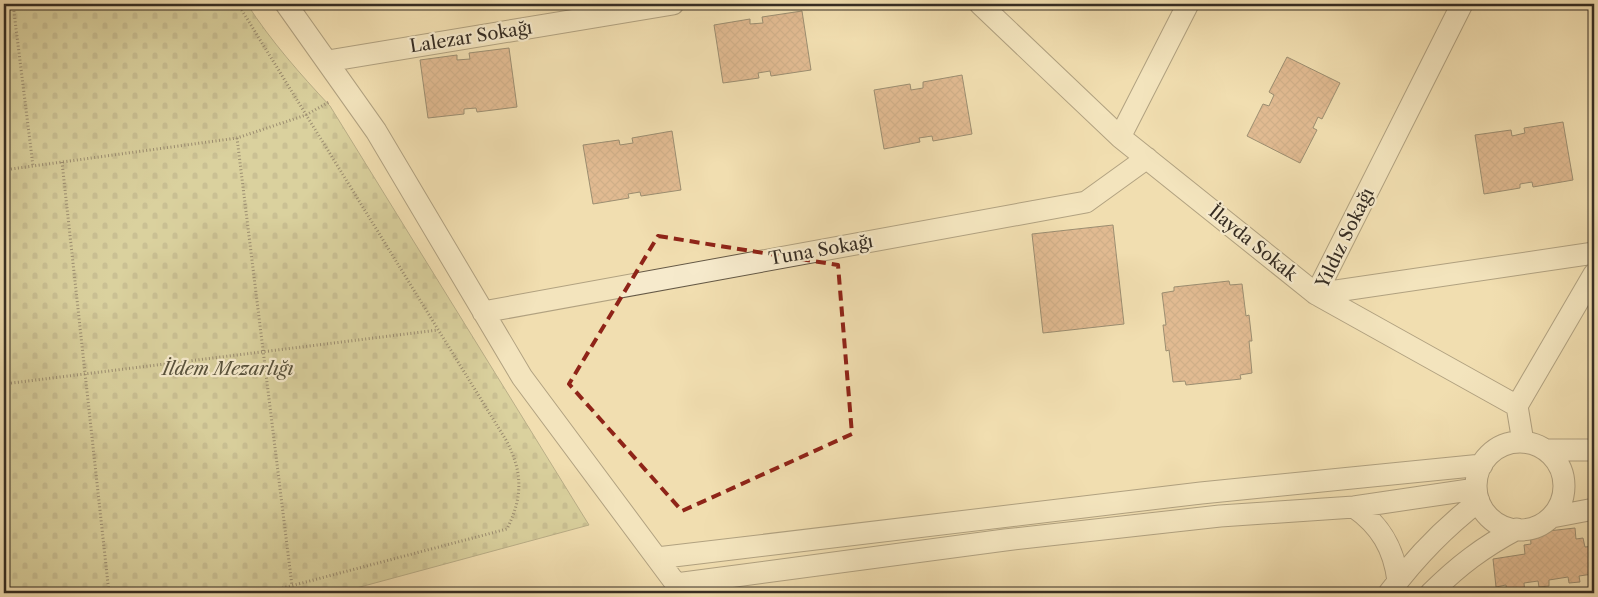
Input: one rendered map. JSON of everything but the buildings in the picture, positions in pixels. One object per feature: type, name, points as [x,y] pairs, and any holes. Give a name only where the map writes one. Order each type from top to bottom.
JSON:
[{"type":"street","points":[[286,4],[376,131],[522,376],[676,584],[1073,532],[1220,516],[1354,507],[1478,495]]},
{"type":"street","name":"Lalezar Sokağı","points":[[328,61],[673,4]]},
{"type":"street","name":"İlayda Sokak","points":[[980,4],[1120,138],[1316,294]]},
{"type":"street","points":[[1120,138],[1188,4]]},
{"type":"street","name":"Yıldız Sokağı","points":[[1462,4],[1316,294],[1517,406]]},
{"type":"street","name":"Tuna Sokağı","points":[[483,312],[1086,202],[1147,158]]},
{"type":"street","points":[[1316,294],[1594,253]]},
{"type":"street","points":[[1523,442],[1517,406],[1594,274]]},
{"type":"street","points":[[1511,443],[1535,444],[1546,450],[1555,459],[1561,470],[1564,482],[1559,506],[1552,517],[1542,524],[1530,528],[1517,529],[1494,521],[1485,512],[1478,495],[1477,476],[1482,464],[1499,447],[1511,443]]},
{"type":"street","points":[[1546,450],[1594,450]]},
{"type":"street","points":[[657,558],[1201,492],[1482,464]]},
{"type":"street","points":[[1393,587],[1439,535],[1478,495]]},
{"type":"street","points":[[1354,507],[1365,514],[1383,534],[1394,557],[1393,587]]},
{"type":"street","points":[[1552,517],[1594,509]]},
{"type":"street","points":[[1431,593],[1473,555],[1517,529]]},
{"type":"path","points":[[14,4],[33,166]]},
{"type":"path","points":[[238,4],[514,454],[518,470],[519,487],[518,502],[514,516],[507,529],[264,593]]},
{"type":"path","points":[[4,170],[237,138],[306,115]]},
{"type":"path","points":[[237,138],[292,586]]},
{"type":"path","points":[[62,162],[109,593]]},
{"type":"path","points":[[4,384],[438,330]]},
{"type":"highlighted area","points":[[658,236],[838,265],[852,434],[682,511],[569,384]]},
{"type":"green space","name":"İldem Mezarlığı","points":[[4,4],[247,4],[286,57],[330,106],[589,525],[338,593],[4,593]]}]
